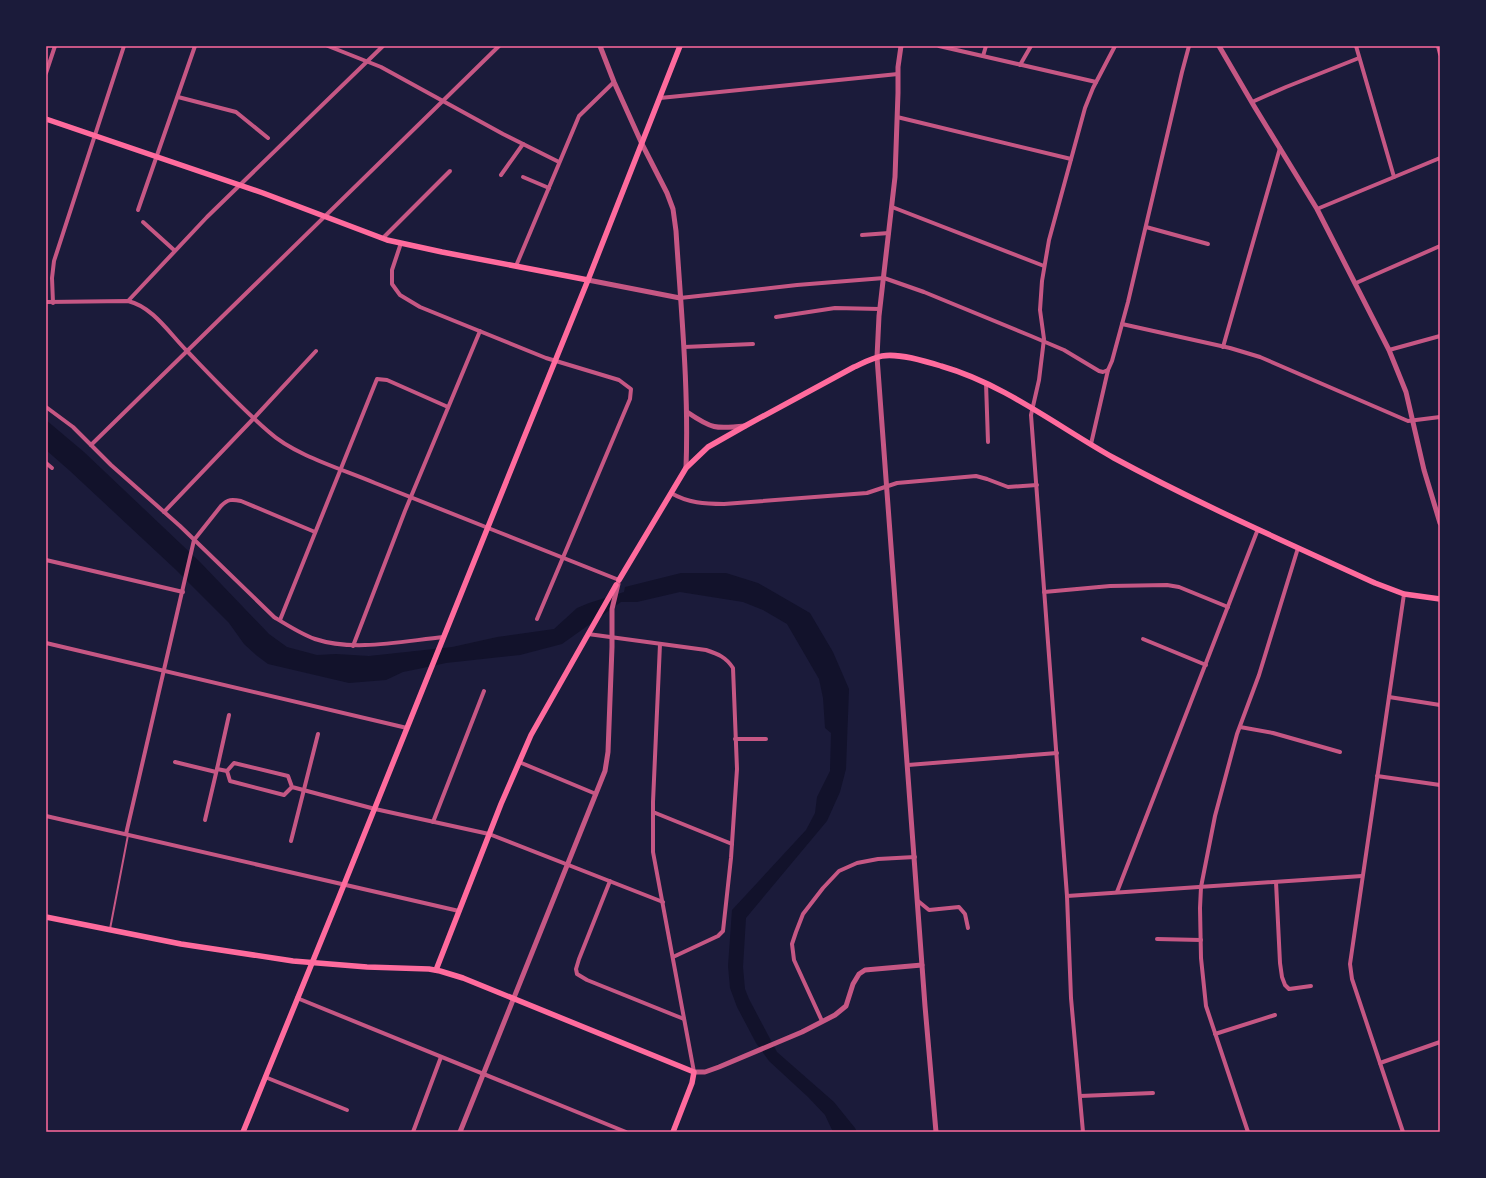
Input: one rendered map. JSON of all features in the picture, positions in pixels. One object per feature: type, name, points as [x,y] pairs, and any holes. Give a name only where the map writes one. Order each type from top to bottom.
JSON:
[{"type":"main road","points":[[243,1132],[408,728],[588,280],[680,46]]},
{"type":"main road","points":[[46,119],[240,185],[383,238],[401,243],[588,280]]},
{"type":"main road","points":[[436,970],[535,725],[686,468],[708,447],[854,367],[877,357],[892,355],[919,360],[954,370],[986,383],[1091,444],[1191,498],[1376,583],[1404,594],[1440,599]]},
{"type":"main road","points":[[46,917],[181,944],[293,961],[436,970],[463,978],[694,1072],[692,1083],[673,1132]]},
{"type":"street","points":[[46,73],[55,46]]},
{"type":"street","points":[[53,303],[53,266],[124,46]]},
{"type":"street","points":[[138,210],[195,46]]},
{"type":"street","points":[[328,46],[367,62],[559,162]]},
{"type":"street","points":[[128,301],[174,250],[383,46]]},
{"type":"street","points":[[91,445],[499,46]]},
{"type":"street","points":[[600,46],[614,82],[642,144],[667,193],[673,209],[684,347],[687,412],[686,468]]},
{"type":"street","points":[[901,46],[898,74],[895,177],[880,308],[877,357],[922,965],[936,1132]]},
{"type":"street","points":[[938,46],[1096,82]]},
{"type":"street","points":[[983,56],[986,46]]},
{"type":"street","points":[[1020,65],[1031,46]]},
{"type":"street","points":[[1083,1132],[1071,998],[1067,896],[1032,415],[1039,380],[1044,341],[1040,310],[1042,281],[1049,240],[1085,108],[1096,82],[1115,46]]},
{"type":"street","points":[[1091,444],[1108,370],[1112,362],[1146,227],[1189,46]]},
{"type":"street","points":[[1219,46],[1317,209],[1389,350],[1406,392],[1424,470],[1437,505],[1440,523]]},
{"type":"street","points":[[1356,46],[1394,177]]},
{"type":"street","points":[[1438,46],[1440,54]]},
{"type":"street","points":[[1252,102],[1359,58]]},
{"type":"street","points":[[660,98],[898,74]]},
{"type":"street","points":[[516,266],[559,162],[580,116],[614,82]]},
{"type":"street","points":[[178,97],[236,112],[268,138]]},
{"type":"street","points":[[897,117],[1071,159]]},
{"type":"street","points":[[501,175],[523,144]]},
{"type":"street","points":[[1223,347],[1280,148]]},
{"type":"street","points":[[1317,209],[1440,158]]},
{"type":"street","points":[[383,238],[450,171]]},
{"type":"street","points":[[523,176],[548,188]]},
{"type":"street","points":[[892,207],[1044,266]]},
{"type":"street","points":[[143,222],[174,250]]},
{"type":"street","points":[[1146,227],[1208,244]]},
{"type":"street","points":[[862,235],[889,233]]},
{"type":"street","points":[[401,243],[392,270],[392,284],[400,295],[420,307],[555,361],[619,380],[631,389],[630,399],[537,619]]},
{"type":"street","points":[[1356,283],[1440,246]]},
{"type":"street","points":[[588,280],[680,298],[797,285],[884,278],[924,292],[1044,341],[1064,350],[1099,371],[1103,372],[1108,370]]},
{"type":"street","points":[[46,302],[128,301],[137,303],[145,308],[254,418],[269,432],[291,448],[340,469],[563,557],[618,583],[612,609],[608,752],[605,770],[460,1132]]},
{"type":"street","points":[[776,317],[835,308],[880,308]]},
{"type":"street","points":[[1122,324],[1260,357],[1408,421],[1440,417]]},
{"type":"street","points":[[352,646],[411,497],[480,331]]},
{"type":"street","points":[[1389,350],[1440,336]]},
{"type":"street","points":[[684,347],[753,344]]},
{"type":"street","points":[[164,512],[316,351]]},
{"type":"street","points":[[280,620],[377,378],[387,380],[448,407]]},
{"type":"street","points":[[986,383],[988,442]]},
{"type":"street","points":[[46,407],[73,427],[274,617],[291,628],[315,639],[352,646],[443,639]]},
{"type":"street","points":[[687,412],[710,426],[720,428],[745,426]]},
{"type":"street","points":[[46,464],[52,468]]},
{"type":"street","points":[[671,494],[691,502],[724,504],[867,493],[886,488],[897,483],[979,476],[1004,487],[1036,485]]},
{"type":"street","points":[[127,834],[194,540],[221,506],[226,501],[231,499],[241,501],[315,532]]},
{"type":"street","points":[[1117,892],[1258,529]]},
{"type":"street","points":[[1248,1132],[1206,1006],[1201,940],[1201,887],[1217,809],[1240,727],[1259,675],[1298,548]]},
{"type":"street","points":[[46,560],[183,592]]},
{"type":"street","points":[[1044,592],[1110,586],[1167,584],[1179,587],[1228,607]]},
{"type":"street","points":[[1403,1132],[1350,971],[1350,958],[1404,594]]},
{"type":"street","points":[[588,634],[706,650],[721,655],[733,668],[737,769],[732,844],[723,931],[718,936],[674,957]]},
{"type":"street","points":[[1143,639],[1206,665]]},
{"type":"street","points":[[46,643],[408,728]]},
{"type":"street","points":[[660,644],[653,812],[653,852],[674,957],[694,1072],[705,1072],[757,1051],[777,1041],[802,1032],[835,1014],[846,1006],[853,984],[859,974],[865,970],[922,965]]},
{"type":"street","points":[[433,822],[484,691]]},
{"type":"street","points":[[1389,697],[1440,705]]},
{"type":"street","points":[[205,820],[229,715]]},
{"type":"street","points":[[1240,727],[1273,733],[1340,752]]},
{"type":"street","points":[[291,841],[318,734]]},
{"type":"street","points":[[736,740],[766,739]]},
{"type":"street","points":[[908,765],[1057,753]]},
{"type":"street","points":[[175,762],[227,771]]},
{"type":"street","points":[[519,762],[596,794]]},
{"type":"street","points":[[227,771],[234,763],[281,774],[288,776],[292,787]]},
{"type":"street","points":[[227,771],[230,781],[284,795],[292,787]]},
{"type":"street","points":[[1377,776],[1440,785]]},
{"type":"street","points":[[292,787],[375,809],[490,834],[663,902]]},
{"type":"street","points":[[653,812],[732,844]]},
{"type":"street","points":[[46,816],[459,911]]},
{"type":"street","points":[[822,1021],[794,960],[792,944],[803,914],[823,888],[839,871],[857,863],[878,859],[915,857]]},
{"type":"street","points":[[1067,896],[1362,876]]},
{"type":"street","points":[[610,881],[578,959],[576,969],[577,974],[588,980],[684,1019]]},
{"type":"street","points":[[1276,882],[1282,977],[1285,985],[1289,989],[1311,986]]},
{"type":"street","points":[[918,901],[929,910],[959,907],[965,914],[968,928]]},
{"type":"street","points":[[1157,939],[1201,940]]},
{"type":"street","points":[[297,998],[626,1132]]},
{"type":"street","points":[[1215,1034],[1275,1015]]},
{"type":"street","points":[[1380,1063],[1440,1042]]},
{"type":"street","points":[[413,1132],[440,1057]]},
{"type":"street","points":[[265,1077],[346,1110]]},
{"type":"street","points":[[1080,1096],[1154,1093]]},
{"type":"lane","points":[[110,930],[127,834]]},
{"type":"shaded area","points":[[46,420],[84,452],[200,562],[269,634],[287,647],[317,655],[336,654],[369,656],[452,647],[497,637],[554,629],[577,608],[624,592],[625,587],[681,573],[726,573],[758,583],[810,613],[833,652],[849,689],[846,769],[840,792],[827,821],[746,918],[743,967],[745,989],[749,999],[777,1052],[834,1102],[857,1132],[833,1132],[825,1115],[769,1061],[756,1043],[737,1007],[730,988],[728,966],[732,910],[806,830],[815,813],[817,797],[830,771],[831,733],[825,728],[823,698],[819,679],[787,624],[763,610],[743,602],[680,592],[637,602],[621,602],[562,644],[520,655],[446,663],[403,672],[386,680],[349,683],[268,664],[244,644],[229,623],[175,569],[46,450]]}]
